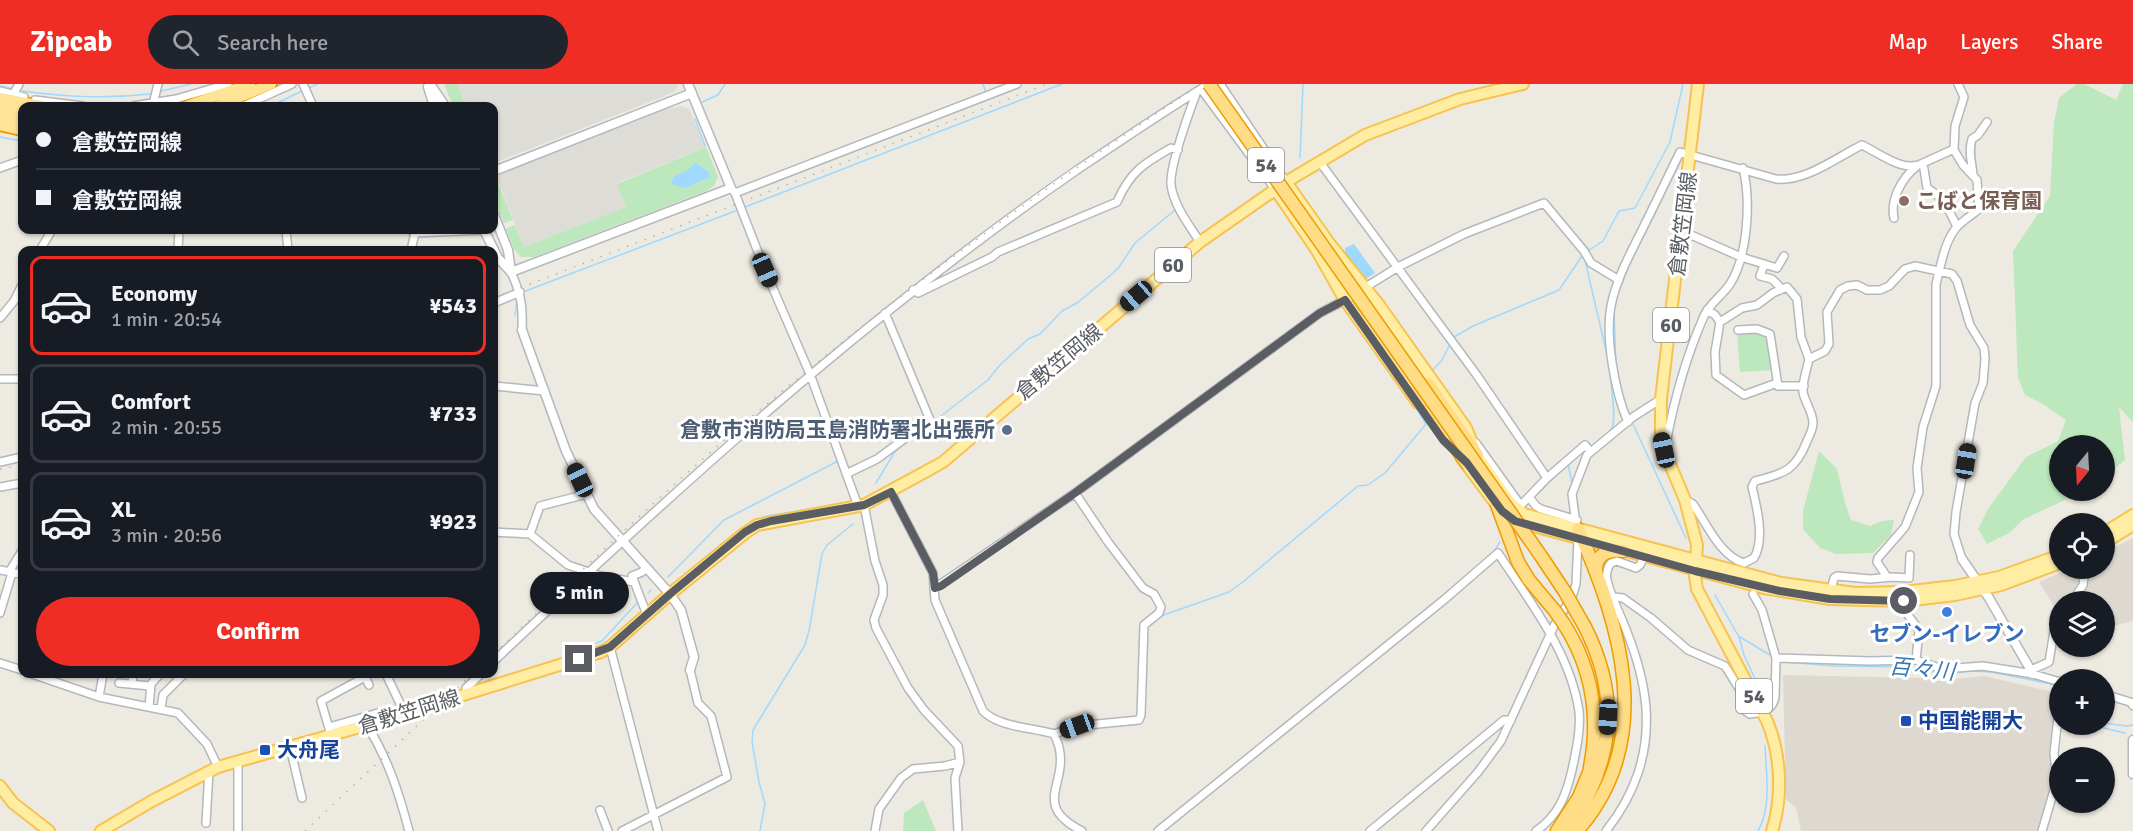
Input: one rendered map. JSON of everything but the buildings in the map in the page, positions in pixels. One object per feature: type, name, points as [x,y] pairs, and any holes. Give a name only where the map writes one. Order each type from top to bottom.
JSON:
[{"type":"highway","points":[[198,102],[250,84]]},
{"type":"highway","points":[[228,102],[271,84]]},
{"type":"highway","name":"54","points":[[1204,87],[1323,247],[1373,304],[1478,455]]},
{"type":"highway","points":[[0,98],[20,102]]},
{"type":"highway","points":[[0,106],[18,110]]},
{"type":"highway","points":[[0,116],[18,120]]},
{"type":"highway","points":[[0,125],[18,129]]},
{"type":"highway","points":[[1323,247],[1541,556],[1565,592],[1595,648],[1605,678],[1608,704],[1607,730],[1603,755],[1595,781],[1582,808],[1567,831]]},
{"type":"highway","name":"54","points":[[1323,247],[1360,312],[1467,463]]},
{"type":"highway","points":[[1497,505],[1523,571],[1555,611],[1580,651],[1592,691],[1594,729],[1589,774]]},
{"type":"highway","points":[[1507,532],[1510,518],[1524,514]]},
{"type":"highway","points":[[1577,831],[1598,800],[1618,755],[1624,722],[1625,688],[1620,651],[1596,574],[1579,532]]},
{"type":"highway","points":[[1596,574],[1597,561],[1602,554],[1610,551],[1623,551]]},
{"type":"highway","points":[[1557,831],[1572,809],[1589,774],[1599,742],[1601,703],[1596,664],[1584,627]]},
{"type":"main road","name":"倉敷笠岡線","points":[[101,831],[152,801],[214,769],[238,760],[290,747],[330,731],[368,725],[404,710],[468,694],[610,647],[670,594],[745,532],[757,525],[861,506],[891,492],[943,462],[1198,239],[1319,161],[1365,135],[1394,124],[1470,97],[1523,84]]},
{"type":"main road","name":"倉敷笠岡線","points":[[1696,566],[1697,545],[1685,500],[1664,450],[1661,434],[1661,399],[1682,231],[1687,153],[1698,84]]},
{"type":"main road","points":[[1286,182],[1329,243],[1368,286],[1466,428],[1478,455]]},
{"type":"main road","points":[[1275,189],[1316,249],[1345,300],[1443,440],[1467,463]]},
{"type":"main road","name":"54","points":[[1478,455],[1510,502],[1524,514],[1696,566]]},
{"type":"main road","name":"54","points":[[1467,463],[1497,505],[1510,518],[1526,525],[1579,532],[1623,551],[1644,557],[1696,566]]},
{"type":"main road","points":[[2115,526],[2133,515]]},
{"type":"main road","points":[[2115,536],[2133,525]]},
{"type":"main road","points":[[1696,566],[1781,583],[1831,590],[1896,593],[1955,586],[1981,586],[2049,559]]},
{"type":"main road","points":[[1696,566],[1764,588],[1813,597],[1904,601],[1981,586],[2049,566]]},
{"type":"main road","name":"54","points":[[1696,566],[1696,584],[1700,597],[1773,736],[1777,760],[1778,802],[1772,831]]},
{"type":"main road","points":[[1,792],[49,831]]},
{"type":"street","points":[[13,95],[19,84]]},
{"type":"street","points":[[154,102],[158,84]]},
{"type":"street","points":[[162,102],[228,84]]},
{"type":"street","points":[[252,102],[292,84]]},
{"type":"street","points":[[303,84],[311,102]]},
{"type":"street","points":[[429,84],[433,102]]},
{"type":"street","points":[[429,84],[442,102]]},
{"type":"street","points":[[688,84],[810,374],[846,474],[861,506],[883,585],[883,595],[874,620],[876,628],[908,688],[924,711],[958,746],[960,762],[955,778],[958,831]]},
{"type":"street","points":[[993,84],[996,92]]},
{"type":"street","points":[[512,272],[1017,84]]},
{"type":"street","points":[[1220,84],[1286,182]]},
{"type":"street","points":[[1887,577],[1877,562],[1878,558],[1905,526],[1919,492],[1917,468],[1923,427],[1936,386],[1936,284],[1939,271],[1947,242],[1957,227],[1979,209],[1977,180],[1954,149],[1955,126],[1964,98],[1958,84]]},
{"type":"street","points":[[1198,239],[1185,221],[1171,184],[1176,149],[1204,87]]},
{"type":"street","points":[[1204,87],[1275,189]]},
{"type":"street","points":[[498,657],[729,444],[913,290],[1048,191],[1160,113],[1204,87]]},
{"type":"street","points":[[0,91],[58,102]]},
{"type":"street","points":[[498,169],[692,93]]},
{"type":"street","points":[[1972,175],[1970,145],[1972,139],[1978,135],[1987,122]]},
{"type":"street","points":[[0,130],[18,134]]},
{"type":"street","points":[[1631,419],[1616,387],[1614,338],[1609,318],[1611,304],[1680,152],[1776,179],[1791,179],[1833,163],[1842,155],[1863,145],[1903,165],[1920,165]]},
{"type":"street","points":[[913,290],[918,292],[925,290],[998,252],[1117,202],[1128,179],[1146,163],[1176,149]]},
{"type":"street","points":[[1894,218],[1892,208],[1894,197],[1910,172],[1954,149]]},
{"type":"street","points":[[0,168],[18,161]]},
{"type":"street","points":[[1319,161],[1398,267],[1547,478]]},
{"type":"street","points":[[1920,165],[1927,188],[1939,195],[1946,203],[1957,227]]},
{"type":"street","points":[[1664,450],[1673,405],[1684,368],[1707,310],[1730,284],[1741,257],[1748,193],[1743,168]]},
{"type":"street","points":[[935,588],[1075,493],[1320,313],[1398,267],[1464,234],[1544,203],[1586,253],[1591,263],[1621,280]]},
{"type":"street","points":[[498,225],[520,292],[523,307],[522,330],[566,451],[594,509],[670,594],[681,610],[694,657],[690,670],[698,704],[711,716],[727,777],[622,831]]},
{"type":"street","points":[[1682,231],[1764,265],[1777,268],[1784,256]]},
{"type":"street","points":[[498,258],[512,272]]},
{"type":"street","points":[[1764,265],[1760,276],[1772,279],[1781,288]]},
{"type":"street","points":[[1809,359],[1825,351],[1829,344],[1827,312],[1840,290],[1857,285],[1867,290],[1880,290],[1889,286],[1905,269],[1915,266],[1952,274],[1958,280],[1970,325],[1984,348],[1983,383],[1975,403],[1954,534],[1962,559],[1981,586],[2032,672]]},
{"type":"street","points":[[1685,500],[1692,504],[1724,551],[1733,560],[1744,564],[1754,558],[1758,548],[1758,509],[1752,487],[1755,481],[1779,475],[1797,462],[1813,428],[1803,390],[1809,359],[1801,337],[1797,299],[1787,287],[1781,288],[1757,305],[1742,308],[1720,322]]},
{"type":"street","points":[[498,301],[520,292]]},
{"type":"street","points":[[0,318],[18,293]]},
{"type":"street","points":[[1707,310],[1720,322],[1715,352],[1716,375],[1744,395],[1777,383]]},
{"type":"street","points":[[846,474],[876,459],[930,420],[885,313]]},
{"type":"street","points":[[1738,330],[1757,329],[1770,334],[1777,383],[1780,387],[1804,386]]},
{"type":"street","points":[[0,379],[18,379]]},
{"type":"street","points":[[498,386],[545,391]]},
{"type":"street","points":[[1426,831],[1493,754],[1511,720],[1549,632],[1575,591],[1579,532],[1572,494],[1589,449],[1661,399]]},
{"type":"street","points":[[1466,428],[1519,503],[1522,504],[1531,499],[1547,478],[1574,454],[1586,446],[1589,449]]},
{"type":"street","points":[[0,462],[18,458]]},
{"type":"street","points":[[0,487],[18,484]]},
{"type":"street","points":[[891,492],[933,573],[935,600],[983,711],[988,717],[1009,724],[1054,734],[1077,726],[1139,720],[1144,625],[1159,613],[1161,607],[1155,594],[1143,588],[1108,542],[1075,493]]},
{"type":"street","points":[[530,534],[540,506],[586,494]]},
{"type":"street","points":[[1531,499],[1541,509],[1579,532]]},
{"type":"street","points":[[498,532],[530,534],[563,561],[588,572],[634,582]]},
{"type":"street","points":[[1158,831],[1400,636],[1498,553],[1558,647],[1569,674],[1579,712],[1576,752],[1563,802],[1552,817],[1536,831]]},
{"type":"street","points":[[1831,590],[1834,578],[1837,576],[1870,579],[1909,578],[1910,555]]},
{"type":"street","points":[[1606,831],[1618,816],[1634,787],[1646,728],[1646,706],[1641,679],[1628,634],[1607,578],[1609,566],[1617,561],[1636,568],[1644,557]]},
{"type":"street","points":[[0,613],[10,572],[18,558]]},
{"type":"street","points":[[646,568],[632,576],[647,615]]},
{"type":"street","points":[[0,570],[18,573]]},
{"type":"street","points":[[1614,597],[1623,598],[1651,618],[1688,650],[1725,666],[1740,690],[1743,711],[1750,714],[1770,709],[1774,704],[1776,658],[1768,624],[1753,594]]},
{"type":"street","points":[[1904,601],[1905,611],[1919,630],[1916,660]]},
{"type":"street","points":[[610,647],[658,831]]},
{"type":"street","points":[[2032,672],[2049,662],[2050,657]]},
{"type":"street","points":[[1776,658],[1916,660],[1942,669],[1983,666],[2032,672],[2049,680]]},
{"type":"street","points":[[0,663],[18,669]]},
{"type":"street","points":[[44,678],[99,697],[178,712],[207,744],[214,769],[206,823]]},
{"type":"street","points":[[99,697],[102,678]]},
{"type":"street","points":[[132,684],[133,678]]},
{"type":"street","points":[[149,707],[150,686],[157,678]]},
{"type":"street","points":[[161,709],[163,695],[180,678]]},
{"type":"street","points":[[363,678],[321,701],[330,731],[378,713]]},
{"type":"street","points":[[366,678],[369,685]]},
{"type":"street","points":[[388,678],[404,710]]},
{"type":"street","points":[[468,694],[466,687],[476,678]]},
{"type":"street","points":[[119,683],[150,686]]},
{"type":"street","points":[[2115,698],[2133,704]]},
{"type":"street","points":[[1370,831],[1504,720],[1511,720]]},
{"type":"street","points":[[368,725],[394,778],[409,831]]},
{"type":"street","points":[[1054,734],[1060,760],[1054,798],[1055,807],[1065,820],[1083,831]]},
{"type":"street","points":[[2042,831],[2057,780],[2054,753],[2056,735]]},
{"type":"street","points":[[2133,740],[2133,774]]},
{"type":"street","points":[[290,747],[302,798]]},
{"type":"street","points":[[238,760],[238,831]]},
{"type":"street","points":[[875,831],[879,809],[901,778],[913,769],[960,762]]},
{"type":"street","points":[[600,810],[608,831]]},
{"type":"shaded area","points":[[457,84],[678,84],[675,91],[667,95],[498,161],[498,102],[465,102]]},
{"type":"shaded area","points":[[672,105],[674,108],[681,106],[689,109],[705,147],[617,183],[626,207],[524,247],[498,180],[498,174]]},
{"type":"shaded area","points":[[2133,538],[2133,621],[2115,626],[2115,591],[2049,591],[2049,598],[2039,582],[2049,578],[2115,579],[2115,547]]},
{"type":"shaded area","points":[[1783,675],[1925,678],[1936,681],[1984,676],[2049,691],[2049,735],[2051,735],[2052,747],[2049,747],[2049,791],[2037,831],[1801,831],[1796,807],[1786,800]]},
{"type":"green space","points":[[444,84],[457,84],[464,102],[451,102]]},
{"type":"green space","points":[[2077,84],[2084,84],[2116,100],[2123,84],[2133,84],[2133,422],[2119,407],[2125,460],[2115,468],[2115,435],[2060,435],[2066,420],[2025,395],[2018,377],[2013,251],[2050,196],[2054,123],[2059,98]]},
{"type":"green space","points":[[706,147],[718,177],[714,186],[706,191],[534,257],[521,257],[514,249],[506,229],[515,225],[524,247],[626,207],[617,184]]},
{"type":"green space","points":[[498,183],[513,220],[504,223],[498,209]]},
{"type":"green space","points":[[1737,332],[1758,332],[1768,336],[1773,370],[1740,372]]},
{"type":"green space","points":[[2049,446],[2049,501],[2063,501],[2024,519],[2009,533],[1987,544],[1978,529],[1988,509],[2026,457]]},
{"type":"green space","points":[[1819,451],[1837,469],[1851,520],[1870,526],[1882,521],[1894,520],[1891,535],[1873,553],[1836,554],[1820,548],[1803,529],[1803,511]]},
{"type":"green space","points":[[923,800],[936,831],[903,831],[904,813]]},
{"type":"water","points":[[696,163],[709,172],[710,178],[686,188],[672,184],[675,176]]},
{"type":"water","points":[[1354,244],[1375,273],[1363,281],[1345,257],[1345,248]]},
{"type":"waterway","points":[[158,92],[191,84]]},
{"type":"waterway","points":[[309,88],[317,84]]},
{"type":"waterway","points":[[702,102],[718,95],[725,84]]},
{"type":"waterway","points":[[983,84],[986,93]]},
{"type":"waterway","points":[[745,207],[1062,84]]},
{"type":"waterway","points":[[1300,158],[1303,84]]},
{"type":"waterway","points":[[1477,90],[1499,84]]},
{"type":"waterway","points":[[1588,251],[1603,241],[1619,211],[1635,208],[1670,142],[1683,84]]},
{"type":"waterway","points":[[0,86],[14,89]]},
{"type":"waterway","points":[[22,91],[86,97],[150,94]]},
{"type":"waterway","points":[[279,102],[302,91]]},
{"type":"waterway","points":[[1177,137],[1190,99]]},
{"type":"waterway","points":[[695,119],[705,146]]},
{"type":"waterway","points":[[0,137],[18,140]]},
{"type":"waterway","points":[[1333,148],[1344,141]]},
{"type":"waterway","points":[[1615,301],[1629,266],[1683,156]]},
{"type":"waterway","points":[[1548,202],[1589,250]]},
{"type":"waterway","points":[[523,292],[738,210]]},
{"type":"waterway","points":[[933,422],[988,380],[999,366],[1028,339],[1040,334],[1062,311],[1077,303],[1112,274],[1135,243],[1175,210]]},
{"type":"waterway","points":[[738,211],[746,231]]},
{"type":"waterway","points":[[1404,260],[1440,242]]},
{"type":"waterway","points":[[1454,337],[1473,326],[1559,290],[1582,256]]},
{"type":"waterway","points":[[1584,256],[1608,359]]},
{"type":"waterway","points":[[1156,273],[1173,258]]},
{"type":"waterway","points":[[1367,281],[1391,268]]},
{"type":"waterway","points":[[515,315],[517,300]]},
{"type":"waterway","points":[[1614,311],[1616,369]]},
{"type":"waterway","points":[[1433,370],[1442,360],[1450,344]]},
{"type":"waterway","points":[[1421,355],[1432,371]]},
{"type":"waterway","points":[[1590,447],[1608,434],[1612,428],[1614,409],[1610,370]]},
{"type":"waterway","points":[[1161,616],[1229,592],[1358,486],[1368,485],[1385,473],[1426,424],[1416,408]]},
{"type":"waterway","points":[[1632,422],[1686,538]]},
{"type":"waterway","points":[[939,458],[970,432]]},
{"type":"waterway","points":[[876,483],[894,453],[902,445]]},
{"type":"waterway","points":[[835,453],[840,466]]},
{"type":"waterway","points":[[668,577],[724,520],[838,461]]},
{"type":"waterway","points":[[1568,464],[1572,483],[1569,494]]},
{"type":"waterway","points":[[1534,497],[1561,471]]},
{"type":"waterway","points":[[757,520],[767,516],[829,506]]},
{"type":"waterway","points":[[732,537],[752,522]]},
{"type":"waterway","points":[[760,831],[765,804],[752,742],[753,730],[805,645],[822,554],[827,545],[853,524]]},
{"type":"waterway","points":[[1493,553],[1500,542]]},
{"type":"waterway","points":[[1570,589],[1574,547]]},
{"type":"waterway","points":[[648,593],[651,590]]},
{"type":"waterway","points":[[1715,595],[1739,637],[1744,655],[1763,696]]},
{"type":"waterway","points":[[578,650],[602,641],[637,603]]},
{"type":"waterway","name":"百々川","points":[[1740,637],[1770,655]]},
{"type":"waterway","name":"百々川","points":[[1784,662],[1836,666],[1913,667],[1941,674],[1991,672],[2049,684]]},
{"type":"waterway","points":[[381,715],[391,712]]},
{"type":"waterway","name":"百々川","points":[[2115,724],[2133,725]]},
{"type":"waterway","points":[[2115,731],[2125,733]]},
{"type":"waterway","points":[[1758,831],[1767,801],[1765,746]]},
{"type":"waterway","points":[[1189,802],[1215,780]]},
{"type":"railway","points":[[498,296],[1047,84]]},
{"type":"railway","points":[[498,650],[662,495],[819,361],[925,278],[1034,198],[1201,84]]},
{"type":"railway","points":[[0,469],[18,466]]},
{"type":"railway","points":[[305,831],[468,678]]},
{"type":"place","name":"こばと保育園","points":[[1904,201]]},
{"type":"place","name":"倉敷市消防局玉島消防署北出張所","points":[[1007,430]]},
{"type":"place","name":"セブン-イレブン","points":[[1947,612]]},
{"type":"place","name":"中国能開大","points":[[1906,721]]},
{"type":"place","name":"大舟尾","points":[[265,750]]},
{"type":"route","points":[[579,659],[610,647],[670,594],[745,532],[757,525],[864,505],[891,492],[933,573],[935,588],[941,586],[1075,493],[1320,313],[1345,300],[1443,440],[1467,463],[1502,511],[1515,521],[1695,571],[1780,591],[1830,599],[1904,601]]}]
